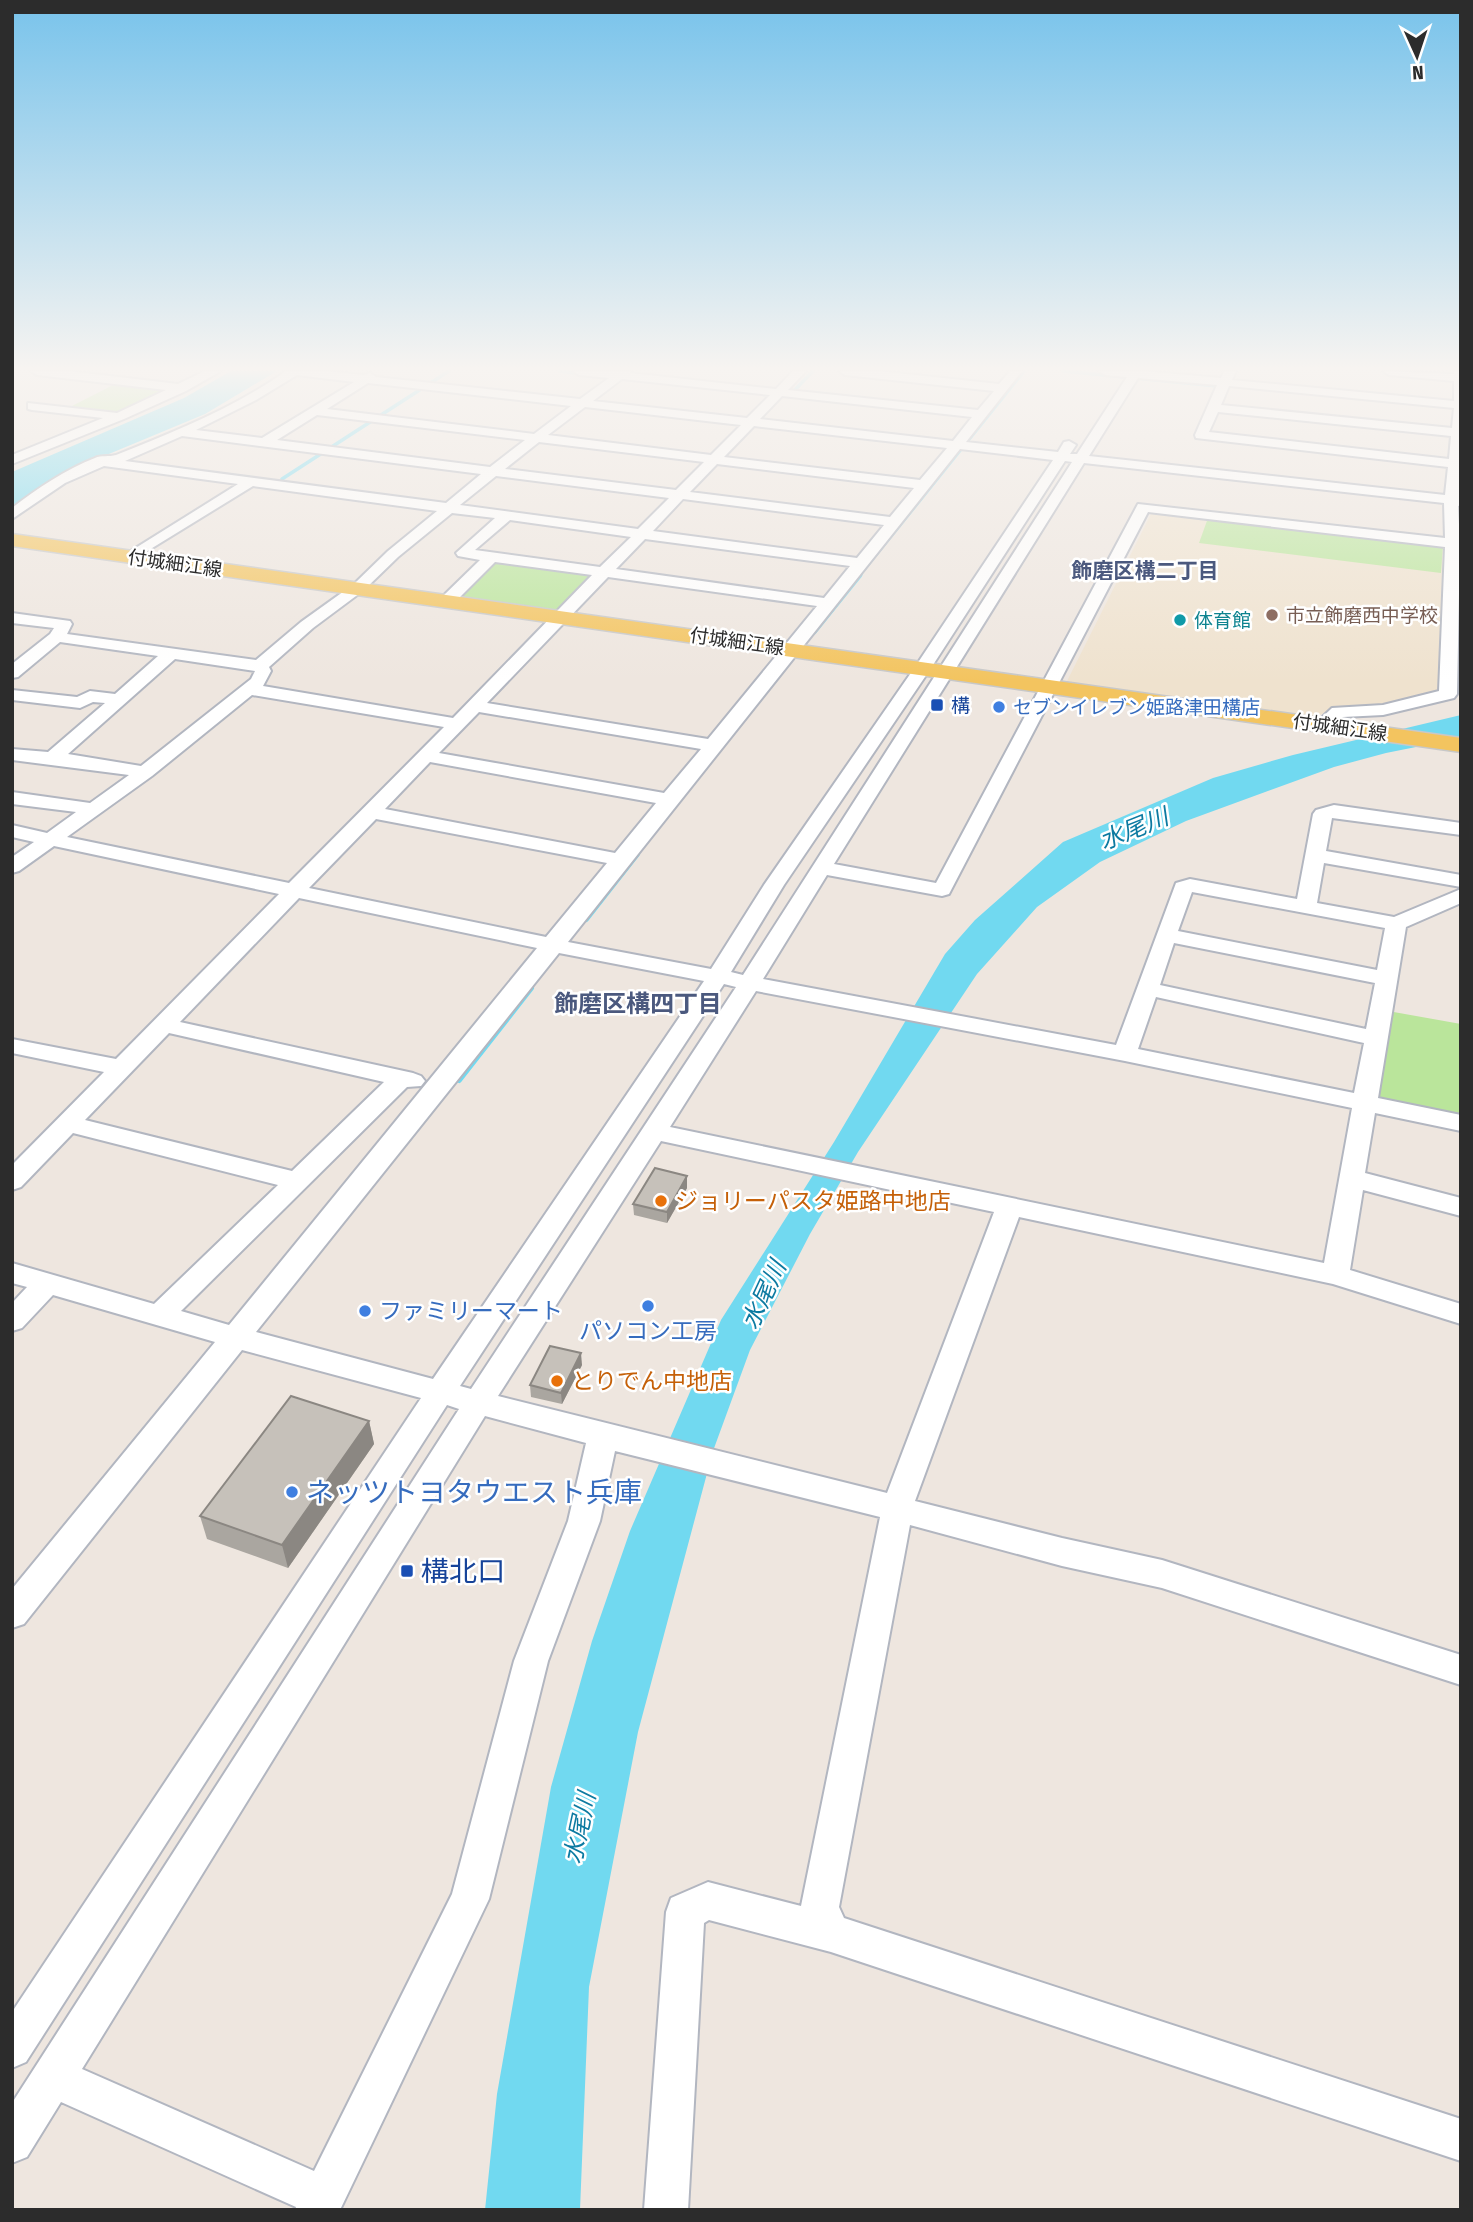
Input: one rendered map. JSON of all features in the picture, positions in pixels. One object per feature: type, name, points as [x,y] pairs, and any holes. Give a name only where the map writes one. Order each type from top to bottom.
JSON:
[{"type":"main road","name":"付城細江線","points":[[12,540],[359,587],[1461,746]]},
{"type":"street","points":[[12,514],[46,489],[73,475]]},
{"type":"street","points":[[197,475],[861,563]]},
{"type":"street","points":[[57,637],[260,666],[307,625],[359,587],[489,475]]},
{"type":"street","points":[[514,475],[894,522]]},
{"type":"street","points":[[12,1181],[699,475]]},
{"type":"street","points":[[841,475],[924,485]]},
{"type":"street","points":[[12,1614],[932,475]]},
{"type":"street","points":[[12,2048],[441,1391],[718,976],[774,885],[923,668],[1050,475]]},
{"type":"street","points":[[12,2142],[479,1401],[655,1132],[1071,475]]},
{"type":"street","points":[[1181,475],[1456,504]]},
{"type":"street","points":[[1322,725],[1338,712],[1383,710],[1448,694],[1457,475]]},
{"type":"street","points":[[131,557],[250,482]]},
{"type":"street","points":[[820,868],[942,890],[1143,507],[1453,543]]},
{"type":"street","points":[[506,516],[463,553],[828,603]]},
{"type":"street","points":[[447,600],[492,556]]},
{"type":"street","points":[[12,618],[64,624],[57,637],[12,673]]},
{"type":"street","points":[[52,758],[171,654]]},
{"type":"street","points":[[12,867],[145,772],[249,690],[261,676],[260,666]]},
{"type":"street","points":[[249,690],[459,724]]},
{"type":"street","points":[[12,695],[80,703],[90,696],[118,699]]},
{"type":"street","points":[[476,706],[712,745]]},
{"type":"street","points":[[12,754],[145,772]]},
{"type":"street","points":[[427,756],[671,800]]},
{"type":"street","points":[[12,798],[94,808]]},
{"type":"street","points":[[1306,905],[1323,814],[1334,811],[1461,829]]},
{"type":"street","points":[[372,812],[620,860]]},
{"type":"street","points":[[12,831],[551,945],[1125,1054],[1461,1123]]},
{"type":"street","points":[[1315,855],[1461,881]]},
{"type":"street","points":[[1125,1054],[1183,887],[1190,884],[1396,924],[1461,895]]},
{"type":"street","points":[[1335,1275],[1396,924]]},
{"type":"street","points":[[1167,935],[1385,978]]},
{"type":"street","points":[[1148,989],[1375,1038]]},
{"type":"street","points":[[164,1025],[438,1086]]},
{"type":"street","points":[[12,1046],[122,1068]]},
{"type":"street","points":[[160,1315],[401,1079]]},
{"type":"street","points":[[67,1124],[297,1181]]},
{"type":"street","points":[[655,1132],[1335,1275],[1461,1314]]},
{"type":"street","points":[[1351,1178],[1461,1207]]},
{"type":"street","points":[[831,1933],[820,1907],[897,1508],[1010,1205]]},
{"type":"street","points":[[12,1273],[235,1337],[603,1436],[746,1469],[1062,1552],[1162,1574],[1461,1670]]},
{"type":"street","points":[[12,1321],[48,1283]]},
{"type":"street","points":[[53,2077],[320,2203],[470,1899],[531,1661],[584,1521],[603,1436]]},
{"type":"street","points":[[666,2210],[685,1912],[708,1901],[831,1933],[1461,2140]]},
{"type":"shaded area","name":"市立飾磨西中学校","points":[[1153,510],[1441,545],[1447,548],[1440,692],[1379,707],[1333,709],[1313,718],[1066,683]]},
{"type":"green space","points":[[1208,518],[1443,546],[1441,573],[1199,543]]},
{"type":"green space","points":[[494,560],[593,573],[559,610],[456,596]]},
{"type":"green space","points":[[1388,1011],[1461,1024],[1461,1115],[1377,1098]]},
{"type":"water","points":[[12,475],[62,475],[12,508]]},
{"type":"water","name":"水尾川","points":[[1461,715],[1461,738],[1334,767],[1186,821],[1100,862],[1037,907],[977,974],[858,1152],[810,1234],[750,1350],[713,1451],[638,1732],[589,1987],[580,2210],[485,2210],[497,2094],[551,1787],[592,1641],[630,1531],[721,1320],[834,1142],[945,954],[975,920],[1063,842],[1213,778],[1293,755]]},
{"type":"building","points":[[655,1168],[687,1176],[667,1212],[633,1204]]},
{"type":"building","name":"とりでん中地店","points":[[550,1346],[581,1353],[561,1393],[530,1385]]},
{"type":"building","name":"ネッツトヨタウエスト兵庫","points":[[291,1396],[369,1421],[282,1545],[200,1516]]},
{"type":"waterway","points":[[282,479],[289,475]]},
{"type":"waterway","points":[[858,577],[940,475]]},
{"type":"waterway","points":[[814,632],[860,575]]},
{"type":"waterway","points":[[586,919],[637,854]]},
{"type":"waterway","points":[[459,1080],[531,988]]},
{"type":"place","name":"市立飾磨西中学校","points":[[1272,615]]},
{"type":"place","name":"体育館","points":[[1180,620]]},
{"type":"place","name":"構","points":[[937,705]]},
{"type":"place","name":"セブンイレブン姫路津田構店","points":[[999,707]]},
{"type":"place","name":"ジョリーパスタ姫路中地店","points":[[661,1201]]},
{"type":"place","name":"パソコン工房","points":[[648,1306]]},
{"type":"place","name":"ファミリーマート","points":[[365,1311]]},
{"type":"place","name":"とりでん中地店","points":[[557,1381]]},
{"type":"place","name":"ネッツトヨタウエスト兵庫","points":[[292,1492]]},
{"type":"place","name":"構北口","points":[[407,1571]]},
{"type":"district","name":"飾磨区構二丁目","points":[[1145,571]]},
{"type":"district","name":"飾磨区構四丁目","points":[[638,1004]]}]
